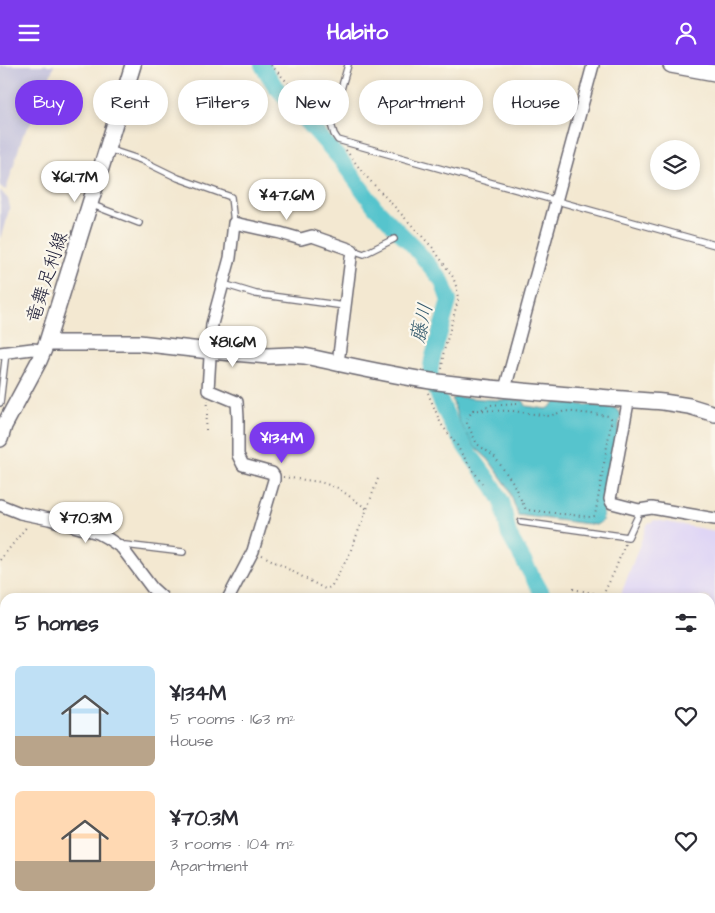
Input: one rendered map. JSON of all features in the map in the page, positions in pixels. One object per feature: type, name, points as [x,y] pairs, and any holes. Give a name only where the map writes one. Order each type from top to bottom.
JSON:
[{"type":"street","name":"竜舞足利線","points":[[1,428],[39,361],[45,346],[133,65]]},
{"type":"street","points":[[505,389],[593,65]]},
{"type":"street","points":[[671,65],[715,73]]},
{"type":"street","points":[[230,593],[253,551],[274,480],[272,473],[243,465],[238,455],[237,402],[208,390],[212,324],[230,258],[234,223],[301,239],[312,236],[352,250],[338,363]]},
{"type":"street","points":[[3,353],[32,349],[52,343],[139,343],[268,356],[304,355],[440,383],[663,402],[689,406],[715,414]]},
{"type":"street","points":[[627,399],[610,499],[612,503],[638,510],[652,508],[715,519]]},
{"type":"street","points":[[0,505],[20,513],[98,533],[107,538],[120,547],[157,593]]},
{"type":"lane","points":[[344,80],[348,65]]},
{"type":"lane","points":[[331,125],[338,140],[715,245]]},
{"type":"lane","points":[[107,148],[141,160],[178,178],[231,197],[234,223]]},
{"type":"lane","points":[[90,204],[139,223]]},
{"type":"lane","points":[[352,250],[364,253],[394,239]]},
{"type":"lane","points":[[223,283],[256,294],[345,306]]},
{"type":"lane","points":[[0,403],[3,353]]},
{"type":"lane","points":[[521,522],[628,537],[637,518],[638,510]]},
{"type":"lane","points":[[120,547],[125,545],[183,552]]},
{"type":"path","points":[[271,65],[285,80]]},
{"type":"path","points":[[338,140],[363,173],[433,248],[454,277],[458,289],[458,300],[443,355],[440,383]]},
{"type":"path","points":[[423,380],[441,424],[482,483]]},
{"type":"path","points":[[206,430],[208,390]]},
{"type":"path","points":[[480,410],[513,411],[549,417],[565,411],[609,415],[611,423],[595,516],[528,510],[525,508],[512,481],[494,456],[478,444],[467,423],[467,419],[473,410],[480,410],[490,405],[518,403]]},
{"type":"path","points":[[274,476],[320,482],[338,488],[368,509]]},
{"type":"path","points":[[253,551],[325,589],[331,587],[349,555],[379,476]]},
{"type":"path","points":[[0,560],[28,525],[31,516]]},
{"type":"path","points":[[604,593],[628,537]]},
{"type":"path","points":[[572,589],[593,593]]},
{"type":"shaded area","points":[[0,65],[54,65],[49,80],[15,80],[15,125],[30,125],[23,135],[6,190],[0,187]]},
{"type":"shaded area","points":[[0,190],[8,199],[10,207],[0,239]]},
{"type":"shaded area","points":[[655,520],[715,531],[715,593],[622,593],[647,525]]},
{"type":"water","points":[[456,397],[523,400],[526,406],[546,409],[556,402],[615,408],[621,414],[602,521],[596,525],[518,515],[508,487],[489,460],[474,446],[459,422],[452,399]]},
{"type":"waterway","name":"藤川","points":[[262,65],[275,86],[340,159],[375,207],[414,247],[442,281],[449,301],[432,360],[430,374],[452,426],[494,487],[502,502],[509,535],[542,593]]},
{"type":"waterway","name":"藤川","points":[[439,398],[445,399]]},
{"type":"waterway","points":[[458,435],[469,432]]}]
